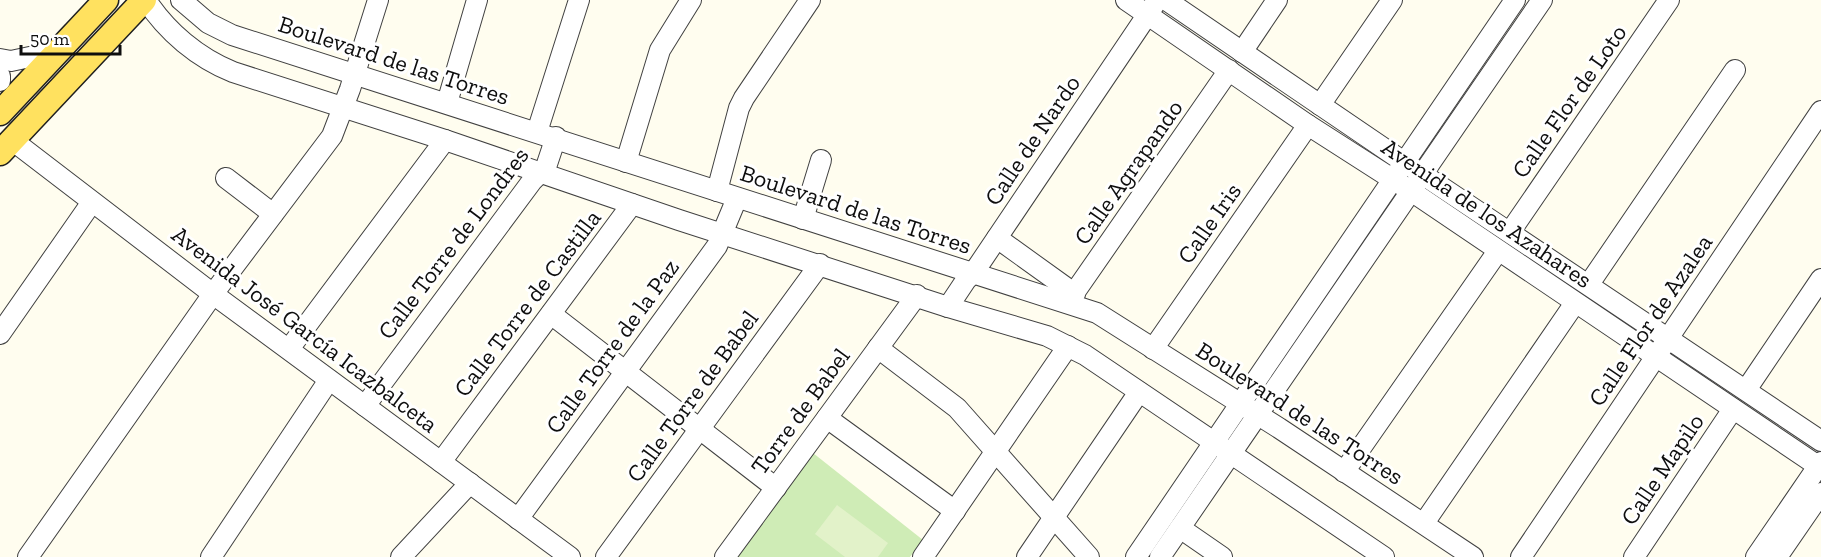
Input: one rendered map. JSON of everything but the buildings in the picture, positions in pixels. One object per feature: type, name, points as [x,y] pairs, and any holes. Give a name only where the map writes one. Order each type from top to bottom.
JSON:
[{"type":"main road","points":[[6,146],[145,0]]},
{"type":"main road","points":[[0,113],[103,1]]},
{"type":"street","points":[[145,0],[191,49],[210,63],[233,72],[948,307],[1047,336],[1068,345],[1384,557]]},
{"type":"street","name":"Boulevard de las Torres","points":[[181,0],[217,29],[803,219],[974,272],[1072,298],[1115,322],[1153,349],[1258,414],[1473,557]]},
{"type":"street","points":[[28,557],[213,294],[332,135],[344,108],[378,0]]},
{"type":"street","points":[[447,103],[477,0]]},
{"type":"street","points":[[537,132],[579,0]]},
{"type":"street","points":[[626,162],[660,50],[691,0]]},
{"type":"street","points":[[717,191],[744,98],[810,0]]},
{"type":"street","name":"Avenida de los Azahares","points":[[1126,0],[1152,7],[1229,70],[1308,125],[1393,179],[1733,409],[1820,465]]},
{"type":"street","name":"Avenida de los Azahares","points":[[1166,0],[1821,441]]},
{"type":"street","points":[[1242,52],[1277,0]]},
{"type":"street","points":[[1320,105],[1392,0]]},
{"type":"street","points":[[1136,557],[1515,0]]},
{"type":"street","points":[[1160,557],[1542,0]]},
{"type":"street","name":"Calle Flor de Loto","points":[[1510,231],[1669,0]]},
{"type":"street","name":"Calle de Nardo","points":[[948,307],[974,272],[1152,7]]},
{"type":"street","points":[[0,59],[11,61],[58,51]]},
{"type":"street","name":"Calle Agrapando","points":[[1072,298],[1229,70]]},
{"type":"street","points":[[1589,284],[1735,70]]},
{"type":"street","points":[[0,76],[0,81]]},
{"type":"street","name":"Calle Flor de Azalea","points":[[1521,557],[1821,111]]},
{"type":"street","name":"Calle Iris","points":[[1153,349],[1308,125]]},
{"type":"street","name":"Calle Torre de Londres","points":[[365,406],[532,181],[546,167],[556,138]]},
{"type":"street","points":[[289,349],[445,140]]},
{"type":"street","name":"Avenida José García Icazbalceta","points":[[6,146],[92,202],[570,557]]},
{"type":"street","points":[[803,219],[821,160]]},
{"type":"street","points":[[226,178],[273,214]]},
{"type":"street","name":"Calle Torre de la Paz","points":[[518,519],[717,246],[737,198]]},
{"type":"street","points":[[0,334],[92,202]]},
{"type":"street","name":"Calle Torre de Castilla","points":[[441,462],[633,204]]},
{"type":"street","points":[[997,238],[1072,298]]},
{"type":"street","points":[[1344,472],[1498,251]]},
{"type":"street","name":"Calle Torre de Babel","points":[[606,557],[820,264]]},
{"type":"street","points":[[1746,390],[1821,279]]},
{"type":"street","name":"Torre de Babel","points":[[725,557],[916,295]]},
{"type":"street","points":[[1424,524],[1575,303]]},
{"type":"street","points":[[551,314],[776,488]]},
{"type":"street","points":[[924,557],[1068,345]]},
{"type":"street","points":[[878,348],[948,400],[1089,557]]},
{"type":"street","points":[[211,557],[329,380]]},
{"type":"street","points":[[1027,557],[1139,392]]},
{"type":"street","name":"Calle Mapilo","points":[[1634,557],[1733,409]]},
{"type":"street","points":[[827,418],[955,511]]},
{"type":"street","points":[[1756,557],[1820,465]]},
{"type":"street","points":[[401,557],[470,483]]},
{"type":"street","points":[[1777,557],[1821,493]]},
{"type":"street","points":[[1180,528],[1222,557]]},
{"type":"green space","points":[[813,453],[923,540],[910,557],[737,557]]},
{"type":"green space","points":[[837,505],[888,543],[878,557],[845,557],[815,534]]}]
